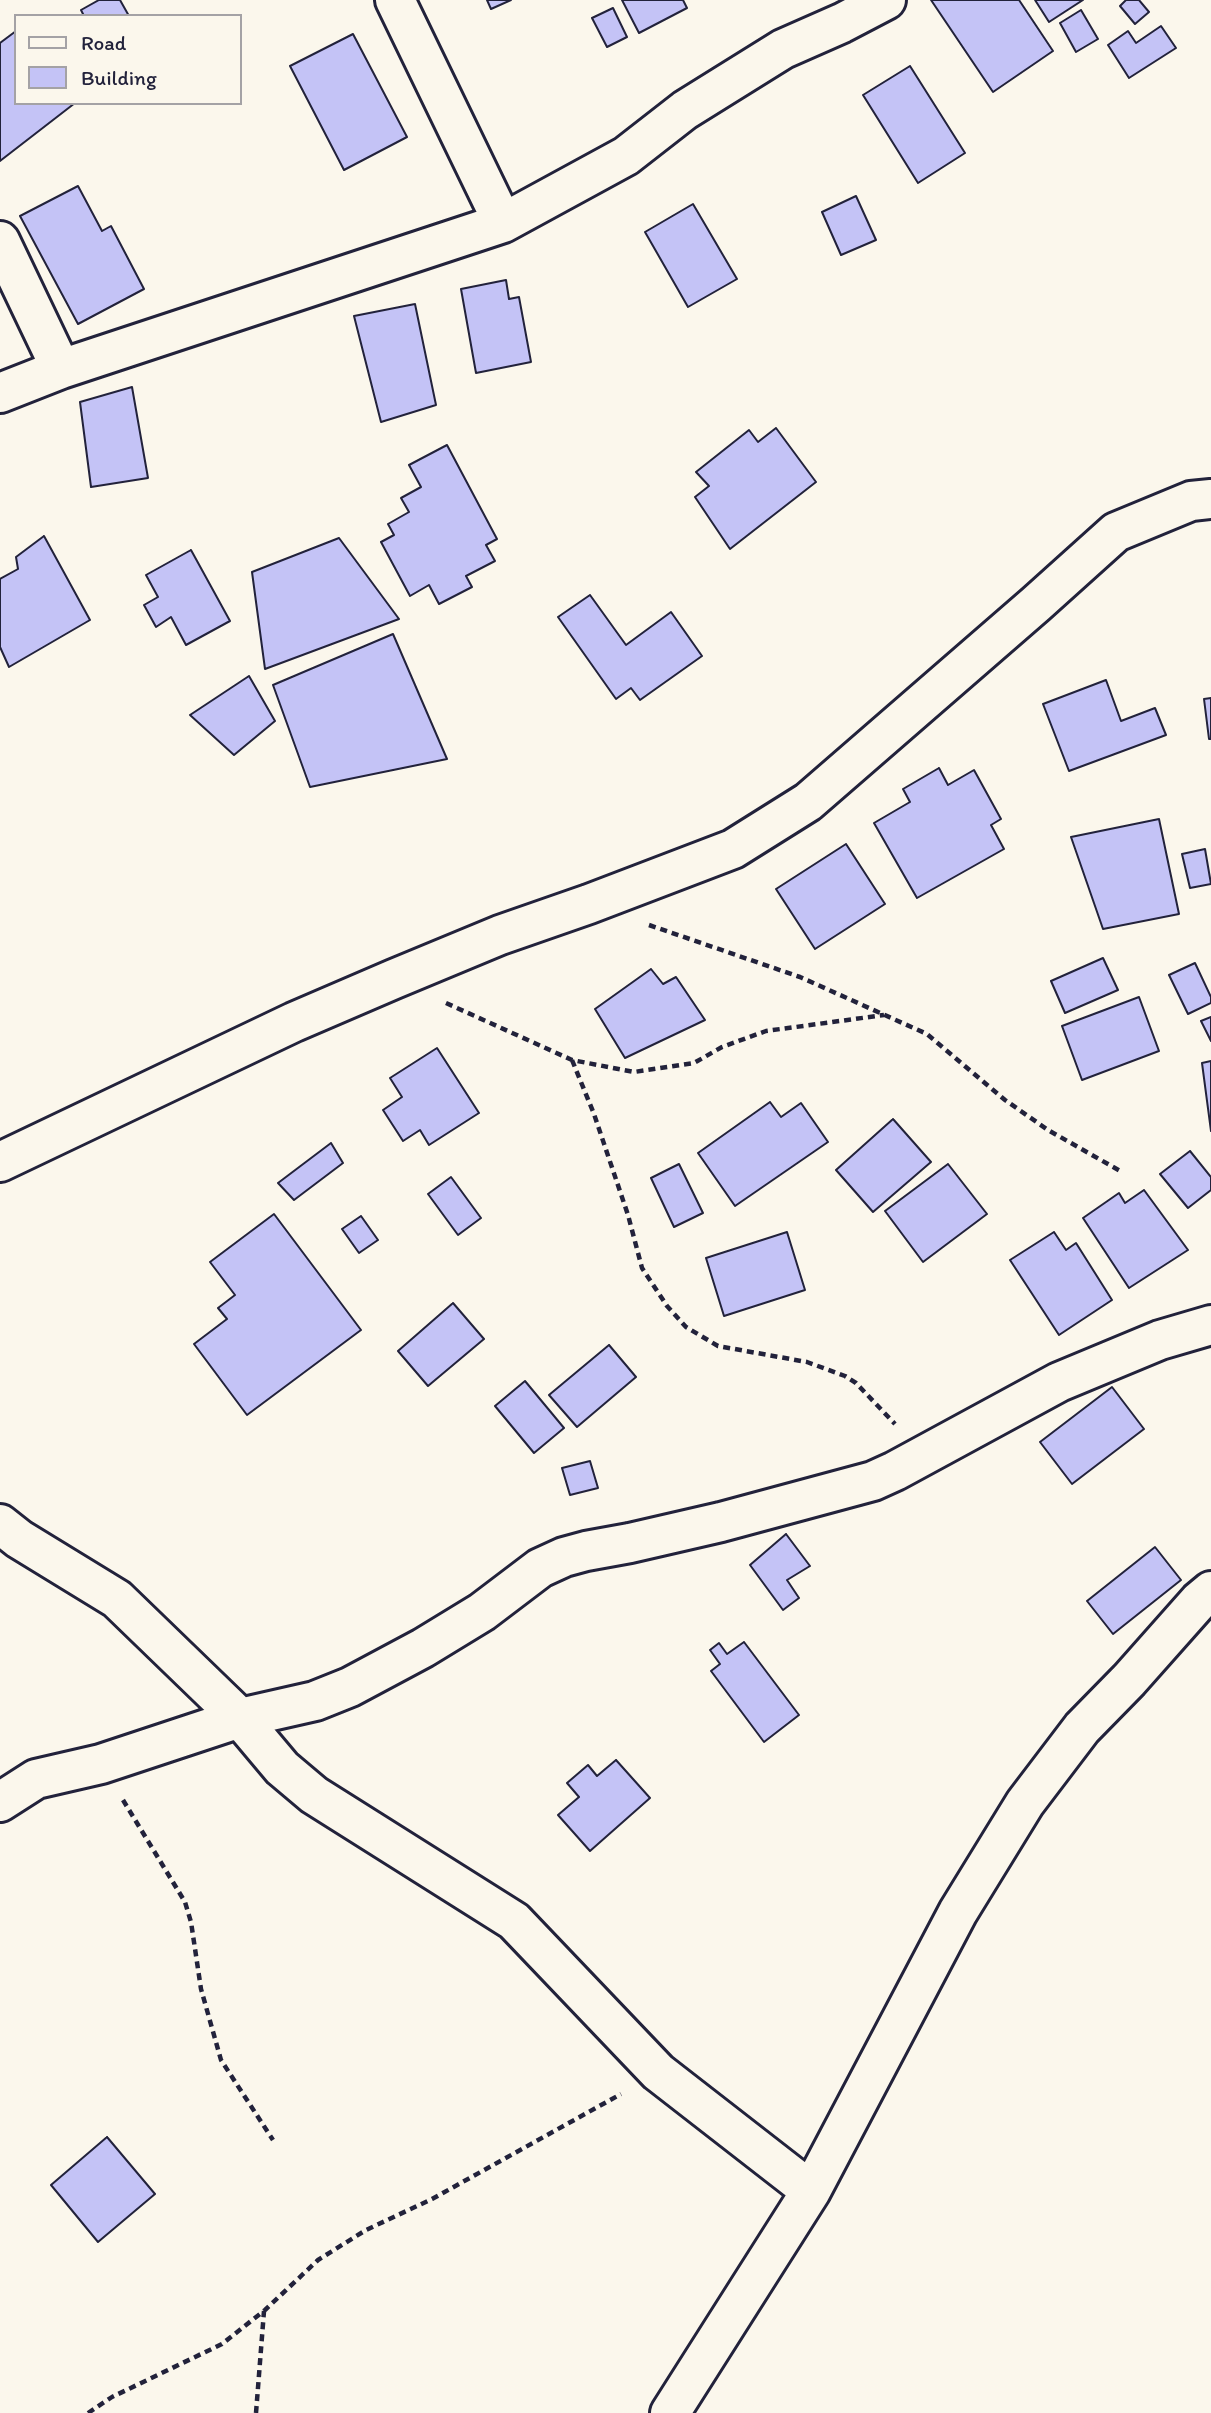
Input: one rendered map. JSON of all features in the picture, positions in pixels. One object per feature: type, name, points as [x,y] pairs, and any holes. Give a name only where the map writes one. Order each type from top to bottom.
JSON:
[{"type":"street","points":[[395,0],[503,223]]},
{"type":"street","points":[[0,393],[61,369],[503,223],[626,156],[685,110],[783,49],[886,0]]},
{"type":"street","points":[[0,241],[61,369]]},
{"type":"street","points":[[0,1162],[294,1023],[394,979],[500,935],[733,849],[808,802],[1116,532],[1191,501],[1211,499]]},
{"type":"street","points":[[0,1802],[36,1779],[101,1764],[240,1718],[315,1701],[350,1687],[423,1648],[481,1612],[540,1568],[564,1557],[721,1522],[873,1481],[1059,1382],[1160,1340],[1211,1325]]},
{"type":"street","points":[[0,1524],[19,1539],[117,1599],[240,1718],[282,1768],[314,1794],[514,1921],[658,2072],[811,2191]]},
{"type":"street","points":[[670,2413],[811,2191],[958,1912],[1025,1803],[1082,1728],[1211,1591]]},
{"type":"path","points":[[589,904],[800,977],[927,1034],[1026,1115],[1122,1172]]},
{"type":"path","points":[[394,979],[572,1060],[634,1072],[694,1063],[722,1047],[766,1031],[885,1015]]},
{"type":"path","points":[[572,1060],[628,1215],[642,1268],[667,1306],[686,1327],[718,1346],[807,1362],[845,1377],[856,1383],[888,1419],[898,1426],[911,1433],[952,1439]]},
{"type":"path","points":[[101,1764],[185,1902],[191,1922],[201,1989],[221,2060],[273,2140]]},
{"type":"path","points":[[88,2413],[112,2398],[222,2344],[265,2310],[318,2260],[366,2230],[432,2199],[658,2072]]},
{"type":"path","points":[[256,2413],[265,2310]]},
{"type":"building","points":[[99,0],[120,0],[128,14],[83,14],[81,10]]},
{"type":"building","points":[[487,0],[511,0],[491,9]]},
{"type":"building","points":[[622,0],[683,0],[687,8],[639,33]]},
{"type":"building","points":[[931,0],[1019,0],[1053,51],[993,92]]},
{"type":"building","points":[[1035,0],[1083,0],[1049,22]]},
{"type":"building","points":[[1126,0],[1139,0],[1149,12],[1135,24],[1120,6]]},
{"type":"building","points":[[613,8],[627,37],[607,47],[592,18]]},
{"type":"building","points":[[1081,10],[1098,39],[1076,52],[1060,23]]},
{"type":"building","points":[[1161,26],[1176,48],[1129,78],[1108,45],[1128,31],[1136,43]]},
{"type":"building","points":[[14,32],[14,105],[72,105],[0,161],[0,43]]},
{"type":"building","points":[[353,34],[407,137],[344,170],[290,66]]},
{"type":"building","points":[[910,66],[965,153],[918,183],[863,95]]},
{"type":"building","points":[[78,186],[102,231],[111,226],[144,289],[78,324],[20,216]]},
{"type":"building","points":[[856,196],[876,240],[841,255],[822,212]]},
{"type":"building","points":[[693,204],[737,279],[688,307],[645,232]]},
{"type":"building","points":[[506,280],[509,299],[519,297],[531,362],[476,373],[461,289]]},
{"type":"building","points":[[415,304],[436,405],[381,422],[354,316]]},
{"type":"building","points":[[132,387],[148,478],[91,487],[80,402]]},
{"type":"building","points":[[776,428],[816,482],[730,549],[695,497],[709,486],[696,472],[749,430],[758,442]]},
{"type":"building","points":[[447,445],[497,539],[486,545],[495,561],[466,576],[472,587],[439,604],[429,585],[410,596],[381,542],[394,535],[388,524],[409,512],[401,498],[421,487],[409,465]]},
{"type":"building","points":[[44,536],[90,620],[9,667],[0,647],[0,579],[18,569],[16,557]]},
{"type":"building","points":[[339,538],[399,619],[265,669],[252,572]]},
{"type":"building","points":[[191,550],[230,621],[186,645],[171,617],[156,627],[144,605],[158,597],[146,575]]},
{"type":"building","points":[[590,595],[626,645],[671,612],[702,656],[640,700],[631,688],[616,699],[558,617]]},
{"type":"building","points":[[393,634],[447,759],[310,787],[273,685]]},
{"type":"building","points":[[249,676],[275,721],[234,755],[190,715]]},
{"type":"building","points":[[1106,680],[1121,721],[1155,708],[1166,735],[1069,771],[1043,704]]},
{"type":"building","points":[[1211,698],[1211,739],[1209,739],[1204,699]]},
{"type":"building","points":[[939,768],[948,785],[974,770],[1001,819],[991,825],[1004,849],[917,898],[874,823],[910,802],[903,789]]},
{"type":"building","points":[[1159,819],[1179,914],[1103,929],[1071,837]]},
{"type":"building","points":[[846,844],[885,904],[815,949],[776,889]]},
{"type":"building","points":[[1205,849],[1211,884],[1190,888],[1182,854]]},
{"type":"building","points":[[1103,958],[1118,990],[1065,1013],[1051,981]]},
{"type":"building","points":[[1195,963],[1211,997],[1211,1003],[1188,1014],[1169,975]]},
{"type":"building","points":[[651,969],[663,984],[676,977],[705,1020],[625,1058],[595,1009]]},
{"type":"building","points":[[1139,997],[1159,1051],[1082,1080],[1062,1026]]},
{"type":"building","points":[[1211,1017],[1211,1041],[1201,1021]]},
{"type":"building","points":[[437,1048],[479,1113],[429,1145],[420,1130],[403,1141],[383,1110],[402,1097],[390,1078]]},
{"type":"building","points":[[1211,1061],[1211,1131],[1202,1063]]},
{"type":"building","points":[[770,1102],[781,1117],[801,1103],[828,1142],[735,1206],[698,1153]]},
{"type":"building","points":[[893,1119],[931,1162],[873,1212],[836,1170]]},
{"type":"building","points":[[331,1143],[343,1163],[294,1200],[278,1183]]},
{"type":"building","points":[[1190,1151],[1211,1177],[1211,1190],[1188,1208],[1160,1174]]},
{"type":"building","points":[[679,1164],[703,1213],[674,1227],[651,1178]]},
{"type":"building","points":[[948,1164],[987,1214],[923,1262],[885,1211]]},
{"type":"building","points":[[451,1177],[481,1218],[458,1235],[428,1194]]},
{"type":"building","points":[[1144,1190],[1188,1250],[1129,1288],[1083,1218],[1119,1193],[1125,1203]]},
{"type":"building","points":[[274,1214],[361,1330],[247,1415],[194,1344],[227,1319],[218,1308],[235,1295],[210,1262]]},
{"type":"building","points":[[361,1216],[378,1240],[359,1253],[342,1229]]},
{"type":"building","points":[[787,1232],[805,1290],[724,1316],[706,1258]]},
{"type":"building","points":[[1054,1232],[1066,1250],[1076,1243],[1112,1300],[1059,1335],[1010,1260]]},
{"type":"building","points":[[453,1303],[484,1339],[428,1386],[398,1351]]},
{"type":"building","points":[[609,1345],[636,1377],[577,1427],[549,1395]]},
{"type":"building","points":[[525,1381],[564,1428],[534,1453],[495,1406]]},
{"type":"building","points":[[1112,1387],[1144,1429],[1072,1484],[1040,1442]]},
{"type":"building","points":[[590,1461],[598,1488],[570,1495],[562,1468]]},
{"type":"building","points":[[786,1534],[810,1566],[787,1580],[799,1598],[783,1610],[750,1565]]},
{"type":"building","points":[[1155,1547],[1181,1580],[1113,1634],[1087,1601]]},
{"type":"building","points":[[744,1642],[799,1715],[764,1742],[711,1671],[720,1664],[710,1650],[719,1643],[727,1654]]},
{"type":"building","points":[[616,1760],[650,1798],[590,1851],[558,1815],[579,1797],[567,1783],[588,1765],[597,1776]]},
{"type":"building","points":[[107,2137],[155,2194],[98,2242],[51,2185]]}]
